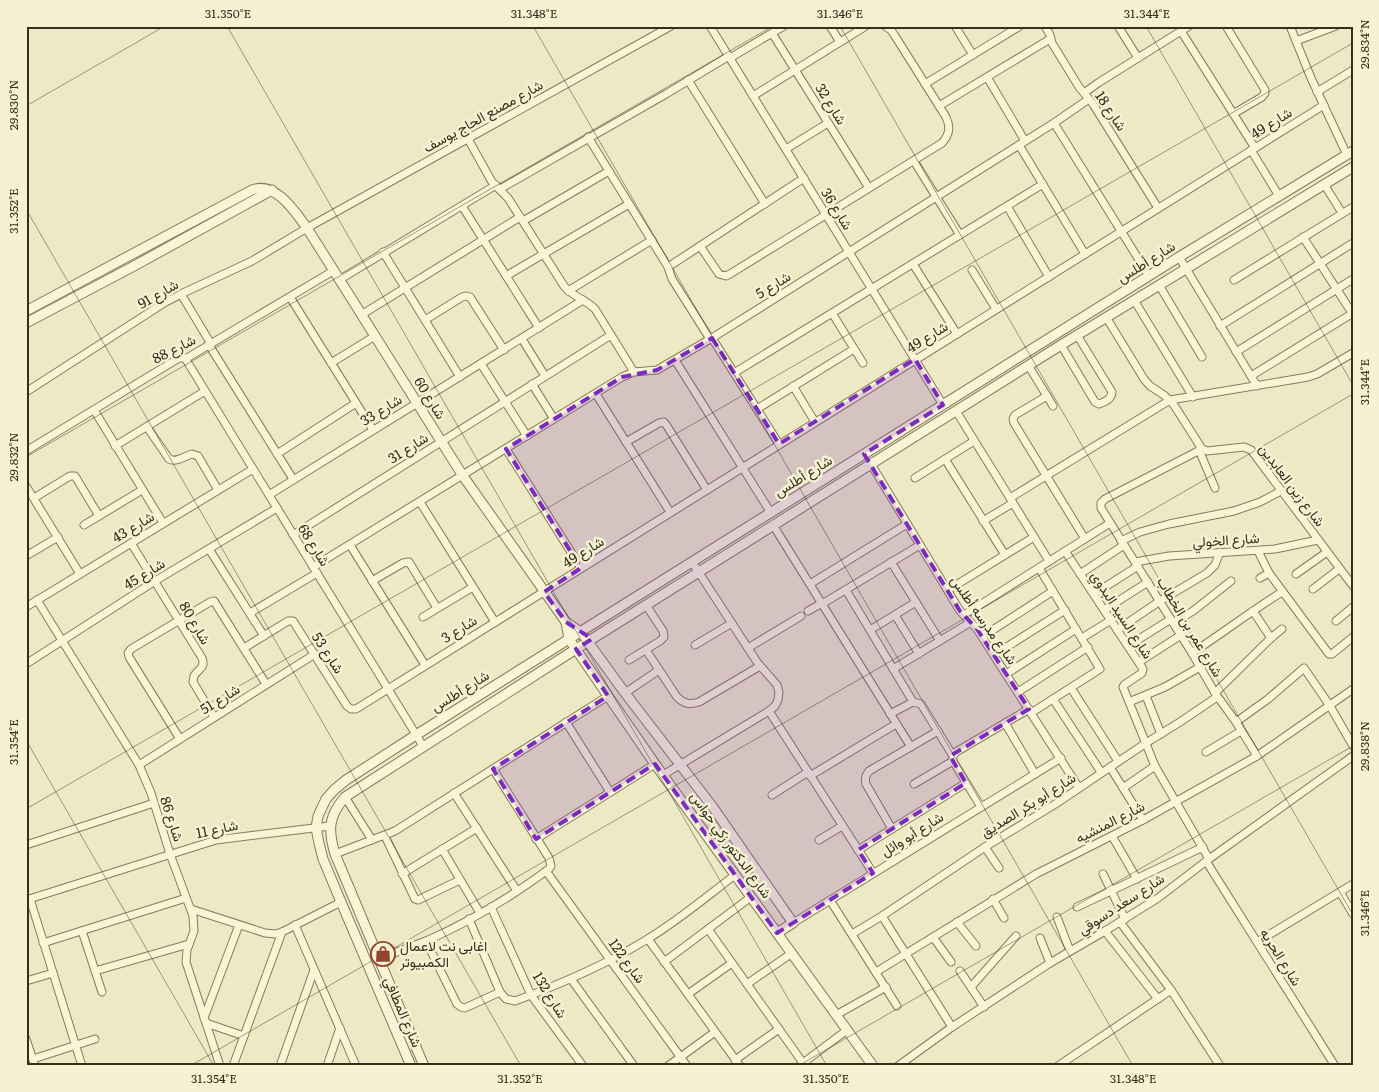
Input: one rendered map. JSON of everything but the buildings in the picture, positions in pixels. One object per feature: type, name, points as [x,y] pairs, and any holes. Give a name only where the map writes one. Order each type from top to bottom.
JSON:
[{"type":"street","name":"شارع مصنع الحاج يوسف","points":[[307,228],[671,26]]},
{"type":"street","name":"شارع 36","points":[[710,26],[943,404]]},
{"type":"street","points":[[339,280],[462,206],[784,26]]},
{"type":"street","points":[[830,26],[840,42]]},
{"type":"street","points":[[753,96],[866,26]]},
{"type":"street","points":[[700,246],[716,271],[722,276],[726,276],[914,161],[947,138],[949,124],[895,36],[885,26]]},
{"type":"street","points":[[955,26],[973,56]]},
{"type":"street","points":[[925,84],[1020,26]]},
{"type":"street","name":"شارع 18","points":[[1045,26],[1050,39],[1079,88],[1158,208]]},
{"type":"street","points":[[1118,26],[1138,58]]},
{"type":"street","name":"شارع 5","points":[[250,614],[350,545],[622,377],[634,372],[657,370],[711,339],[1054,123],[1086,96],[1138,58],[1189,26]]},
{"type":"street","points":[[1226,26],[1264,88],[1265,93],[1262,97],[1233,114]]},
{"type":"street","points":[[1290,26],[1317,92],[1350,153]]},
{"type":"street","points":[[1296,41],[1336,26]]},
{"type":"street","points":[[1181,31],[1233,114],[1280,196]]},
{"type":"street","name":"شارع 32","points":[[772,33],[869,188]]},
{"type":"street","points":[[939,106],[1050,39]]},
{"type":"street","points":[[1317,92],[1353,70]]},
{"type":"street","points":[[987,77],[1043,184],[1085,254]]},
{"type":"street","points":[[688,80],[765,204]]},
{"type":"street","name":"شارع 49","points":[[544,592],[1324,105]]},
{"type":"street","points":[[786,149],[828,123]]},
{"type":"street","points":[[1054,123],[1149,276]]},
{"type":"street","points":[[588,137],[668,267],[672,279],[779,444]]},
{"type":"street","points":[[468,139],[490,177],[508,198],[568,291],[595,309],[634,372]]},
{"type":"street","name":"شارع أطلس","points":[[323,859],[316,828],[320,810],[326,799],[346,780],[770,512],[786,504],[943,404],[1350,153]]},
{"type":"street","points":[[914,161],[960,235]]},
{"type":"street","name":"شارع أطلس","points":[[330,826],[338,805],[345,797],[423,746],[1028,365],[1353,167]]},
{"type":"street","points":[[361,315],[483,239],[609,171]]},
{"type":"street","points":[[668,267],[804,178]]},
{"type":"street","points":[[734,373],[1043,184]]},
{"type":"street","points":[[1324,184],[1342,213]]},
{"type":"street","points":[[259,187],[272,190],[30,321],[29,310],[252,190],[259,187]]},
{"type":"street","name":"شارع 60","points":[[272,190],[286,202],[307,228],[463,476],[566,622],[580,632]]},
{"type":"street","points":[[506,276],[630,204]]},
{"type":"street","points":[[462,206],[539,328]]},
{"type":"street","points":[[1007,206],[1048,276]]},
{"type":"street","points":[[1234,280],[1353,206]]},
{"type":"street","name":"شارع 91","points":[[26,392],[164,303],[252,261],[307,228]]},
{"type":"street","points":[[1251,376],[1352,313],[1303,237]]},
{"type":"street","points":[[568,291],[652,240]]},
{"type":"street","points":[[1220,326],[1353,243]]},
{"type":"street","points":[[383,252],[460,377]]},
{"type":"street","points":[[1180,258],[1257,386]]},
{"type":"street","points":[[913,264],[957,334]]},
{"type":"street","points":[[972,270],[996,309]]},
{"type":"street","name":"شارع 88","points":[[26,451],[179,358],[184,358],[210,344],[333,271]]},
{"type":"street","points":[[1236,352],[1353,278]]},
{"type":"street","points":[[1158,285],[1202,357]]},
{"type":"street","points":[[181,294],[293,479]]},
{"type":"street","points":[[290,297],[373,430]]},
{"type":"street","points":[[425,320],[462,297],[470,297],[504,350]]},
{"type":"street","name":"شارع 33","points":[[269,495],[583,300]]},
{"type":"street","points":[[1134,300],[1193,397]]},
{"type":"street","points":[[832,313],[863,363]]},
{"type":"street","points":[[1106,317],[1144,379],[1150,386],[1170,400],[1200,450],[1215,488]]},
{"type":"street","name":"شارع 31","points":[[293,534],[612,335]]},
{"type":"street","points":[[1061,345],[1095,402],[1099,404],[1109,399],[1112,395],[1111,390],[1077,335]]},
{"type":"street","points":[[331,363],[375,336]]},
{"type":"street","points":[[522,339],[545,376]]},
{"type":"street","points":[[757,409],[854,348]]},
{"type":"street","points":[[984,521],[1047,477],[1170,400],[1299,379],[1317,374],[1353,354]]},
{"type":"street","name":"شارع 68","points":[[184,358],[423,746]]},
{"type":"street","points":[[675,360],[770,512]]},
{"type":"street","points":[[481,364],[527,436]]},
{"type":"street","points":[[1028,365],[1053,406]]},
{"type":"street","points":[[532,384],[554,419]]},
{"type":"street","points":[[793,386],[815,422]]},
{"type":"street","points":[[115,446],[205,392]]},
{"type":"street","points":[[596,394],[670,512]]},
{"type":"street","points":[[1047,396],[1018,413],[1014,422],[1085,539]]},
{"type":"street","points":[[277,454],[356,403]]},
{"type":"street","points":[[94,410],[163,524]]},
{"type":"street","points":[[956,411],[1049,561]]},
{"type":"street","points":[[626,442],[661,422],[666,424],[707,490]]},
{"type":"street","points":[[148,427],[166,456],[172,460],[178,460],[192,454],[198,456],[218,490]]},
{"type":"street","points":[[915,478],[974,440]]},
{"type":"street","name":"شارع زين العابدين","points":[[1200,450],[1249,448],[1353,586]]},
{"type":"street","points":[[506,449],[581,568]]},
{"type":"street","name":"شارع عمر بن الخطاب","points":[[1200,450],[1105,500],[1101,503],[1102,510],[1181,635],[1216,695],[1236,722],[1257,756]]},
{"type":"street","points":[[945,459],[1005,555]]},
{"type":"street","name":"شارع مدرسه أطلس","points":[[871,464],[964,615],[972,622],[982,636],[1079,788]]},
{"type":"street","name":"شارع 43","points":[[26,607],[252,469]]},
{"type":"street","points":[[34,498],[70,476],[75,476],[99,516]]},
{"type":"street","points":[[26,486],[80,574]]},
{"type":"street","points":[[84,525],[142,490]]},
{"type":"street","points":[[1080,574],[1140,532],[1234,511],[1280,491]]},
{"type":"street","points":[[420,502],[495,622]]},
{"type":"street","points":[[786,504],[792,514]]},
{"type":"street","name":"شارع 45","points":[[26,664],[155,581],[277,508]]},
{"type":"street","points":[[964,615],[1110,523]]},
{"type":"street","points":[[810,584],[907,524]]},
{"type":"street","points":[[774,525],[911,747]]},
{"type":"street","points":[[26,556],[58,537]]},
{"type":"street","points":[[948,590],[1034,537]]},
{"type":"street","name":"شارع الخولي","points":[[1137,564],[1169,556],[1258,551],[1318,540]]},
{"type":"street","name":"شارع 80","points":[[131,543],[203,661],[203,667],[194,676],[193,682],[214,717]]},
{"type":"street","points":[[350,545],[426,665]]},
{"type":"street","points":[[808,611],[920,545]]},
{"type":"street","points":[[209,549],[264,636]]},
{"type":"street","name":"شارع السيد البدوي","points":[[1065,551],[1143,669],[1142,673],[1123,686],[1146,743]]},
{"type":"street","points":[[1258,551],[1269,573],[1282,592],[1329,654],[1332,654],[1353,637]]},
{"type":"street","points":[[1117,630],[1212,568],[1217,562],[1220,552]]},
{"type":"street","points":[[1296,574],[1327,552]]},
{"type":"street","points":[[372,581],[407,562],[411,564],[437,608]]},
{"type":"street","points":[[664,775],[769,711],[778,700],[779,692],[777,685],[760,666],[692,562]]},
{"type":"street","points":[[891,562],[940,641]]},
{"type":"street","points":[[1094,594],[1137,564]]},
{"type":"street","points":[[914,784],[953,758],[956,752],[1005,723],[1053,699],[1100,669],[1039,568]]},
{"type":"street","points":[[1313,589],[1339,568]]},
{"type":"street","points":[[1260,578],[1269,573]]},
{"type":"street","points":[[1128,646],[1193,611],[1231,581]]},
{"type":"street","points":[[1104,610],[1148,582]]},
{"type":"street","points":[[422,617],[473,587]]},
{"type":"street","points":[[846,590],[913,702]]},
{"type":"street","points":[[982,636],[1053,591]]},
{"type":"street","name":"شارع 3","points":[[388,689],[544,592]]},
{"type":"street","points":[[1192,653],[1282,592]]},
{"type":"street","name":"شارع 86","points":[[38,600],[139,765],[154,803],[170,854],[191,909],[194,923],[186,962],[220,1066]]},
{"type":"street","points":[[180,739],[128,655],[131,649],[178,620],[214,601],[266,684]]},
{"type":"street","points":[[870,630],[916,602]]},
{"type":"street","points":[[629,660],[664,637],[646,605]]},
{"type":"street","points":[[1336,621],[1353,607]]},
{"type":"street","points":[[994,656],[1065,610]]},
{"type":"street","points":[[1253,610],[1271,638]]},
{"type":"street","points":[[895,615],[919,654]]},
{"type":"street","points":[[748,648],[801,616]]},
{"type":"street","name":"شارع 53","points":[[244,648],[292,620],[351,709],[358,708],[388,689]]},
{"type":"street","points":[[1082,638],[1111,620]]},
{"type":"street","name":"شارع 60","points":[[566,622],[569,639]]},
{"type":"street","points":[[894,669],[972,622]]},
{"type":"street","points":[[695,646],[732,623]]},
{"type":"street","points":[[1006,674],[1076,629]]},
{"type":"street","name":"شارع أبو بكر الصديق","points":[[852,934],[1079,788],[1216,695],[1282,629]]},
{"type":"street","name":"شارع الدكتور زكي حواس","points":[[580,632],[712,806],[793,923]]},
{"type":"street","points":[[1139,662],[1181,635]]},
{"type":"street","name":"شارع الدكتور زكي حواس","points":[[569,639],[655,764],[872,1066]]},
{"type":"street","points":[[1018,692],[1088,647]]},
{"type":"street","points":[[646,650],[677,697],[681,702],[687,704],[700,702],[760,666]]},
{"type":"street","name":"شارع 51","points":[[139,765],[314,654]]},
{"type":"street","points":[[1129,702],[1165,687],[1200,667]]},
{"type":"street","points":[[1236,722],[1268,699],[1303,668],[1330,706],[1353,746]]},
{"type":"street","points":[[625,693],[659,670]]},
{"type":"street","points":[[1071,688],[1118,761]]},
{"type":"street","name":"شارع المنشيه","points":[[876,972],[993,899],[1052,865],[1086,850],[1143,820],[1257,756],[1353,689]]},
{"type":"street","points":[[330,826],[330,837],[335,854],[395,831],[608,696]]},
{"type":"street","points":[[1146,696],[1152,716],[1161,734]]},
{"type":"street","points":[[1053,699],[1101,772]]},
{"type":"street","points":[[890,714],[913,702],[921,704],[981,807]]},
{"type":"street","points":[[769,711],[873,874]]},
{"type":"street","points":[[566,722],[610,792]]},
{"type":"street","points":[[1005,723],[1035,774]]},
{"type":"street","points":[[772,795],[896,724]]},
{"type":"street","points":[[1206,752],[1241,730]]},
{"type":"street","points":[[892,828],[866,784],[866,775],[938,731]]},
{"type":"street","name":"شارع الحريه","points":[[1146,743],[1156,766],[1203,847],[1207,860],[1331,1065]]},
{"type":"street","name":"شارع سعد دسوقي","points":[[898,1066],[952,1027],[1050,963],[1123,921],[1158,898],[1207,860],[1353,756]]},
{"type":"street","name":"شارع أبو وائل","points":[[777,933],[1061,758]]},
{"type":"street","points":[[536,838],[655,764]]},
{"type":"street","points":[[1123,788],[1156,766]]},
{"type":"street","points":[[1110,767],[1143,820]]},
{"type":"street","points":[[379,959],[426,941],[469,919],[518,891],[551,866],[493,769]]},
{"type":"street","points":[[858,850],[966,783]]},
{"type":"street","points":[[454,793],[518,891]]},
{"type":"street","points":[[345,797],[372,840]]},
{"type":"street","points":[[26,845],[154,803]]},
{"type":"street","name":"شارع 11","points":[[28,899],[222,838],[330,826]]},
{"type":"street","points":[[819,840],[842,826]]},
{"type":"street","points":[[402,874],[477,828]]},
{"type":"street","points":[[384,836],[416,900],[460,880]]},
{"type":"street","points":[[1112,836],[1137,879]]},
{"type":"street","points":[[985,847],[998,868]]},
{"type":"street","points":[[1077,907],[1112,892],[1203,847]]},
{"type":"street","points":[[442,849],[480,913]]},
{"type":"street","name":"شارع المطافي","points":[[335,854],[424,1066]]},
{"type":"street","name":"شارع المطافي","points":[[323,859],[411,1066]]},
{"type":"street","name":"شارع 122","points":[[546,871],[687,1066]]},
{"type":"street","points":[[1103,874],[1123,921],[1171,990],[1220,1066]]},
{"type":"street","points":[[469,919],[502,996],[511,1001],[516,1001],[571,979],[611,960],[648,939],[681,917],[735,875]]},
{"type":"street","points":[[1257,942],[1353,884]]},
{"type":"street","points":[[1340,892],[1353,914]]},
{"type":"street","points":[[664,962],[751,897]]},
{"type":"street","points":[[43,943],[186,898]]},
{"type":"street","points":[[28,899],[82,1066]]},
{"type":"street","points":[[993,899],[1004,918]]},
{"type":"street","points":[[830,900],[897,1006]]},
{"type":"street","points":[[191,909],[270,934],[282,932],[341,902]]},
{"type":"street","name":"شارع 132","points":[[491,907],[531,995],[583,1066]]},
{"type":"street","points":[[882,916],[952,1027]]},
{"type":"street","points":[[1056,917],[1070,951]]},
{"type":"street","points":[[957,922],[976,946]]},
{"type":"street","points":[[239,925],[205,1021],[244,1036]]},
{"type":"street","points":[[295,925],[356,1066]]},
{"type":"street","points":[[708,929],[779,1028],[801,1064],[847,1030]]},
{"type":"street","points":[[82,931],[102,992]]},
{"type":"street","points":[[1106,931],[1158,999]]},
{"type":"street","points":[[233,1066],[282,932]]},
{"type":"street","points":[[971,987],[1016,936]]},
{"type":"street","points":[[933,937],[951,962]]},
{"type":"street","points":[[1040,938],[1050,963]]},
{"type":"street","points":[[648,939],[738,1063],[779,1028]]},
{"type":"street","points":[[426,941],[460,1007],[465,1008],[500,992]]},
{"type":"street","points":[[95,972],[189,944]]},
{"type":"street","points":[[747,984],[792,953]]},
{"type":"street","points":[[688,994],[732,963]]},
{"type":"street","points":[[280,1066],[314,970]]},
{"type":"street","points":[[960,971],[984,1007]]},
{"type":"street","points":[[26,981],[53,973]]},
{"type":"street","points":[[571,979],[634,1066]]},
{"type":"street","points":[[836,1015],[886,987]]},
{"type":"street","points":[[1058,1066],[1171,990]]},
{"type":"street","points":[[326,1066],[340,1028]]},
{"type":"street","points":[[668,1066],[715,1032]]},
{"type":"street","points":[[26,1039],[34,1062],[95,1039]]},
{"type":"highlighted area","points":[[712,338],[779,444],[915,359],[943,405],[864,454],[960,611],[977,629],[1029,709],[950,756],[966,783],[858,850],[873,873],[777,933],[655,764],[536,839],[493,769],[608,696],[576,649],[592,639],[566,622],[544,592],[581,568],[506,449],[622,377],[657,370]]},
{"type":"place","name":"اغابى نت لاعمال الكمبيوتر","points":[[383,954]]}]
